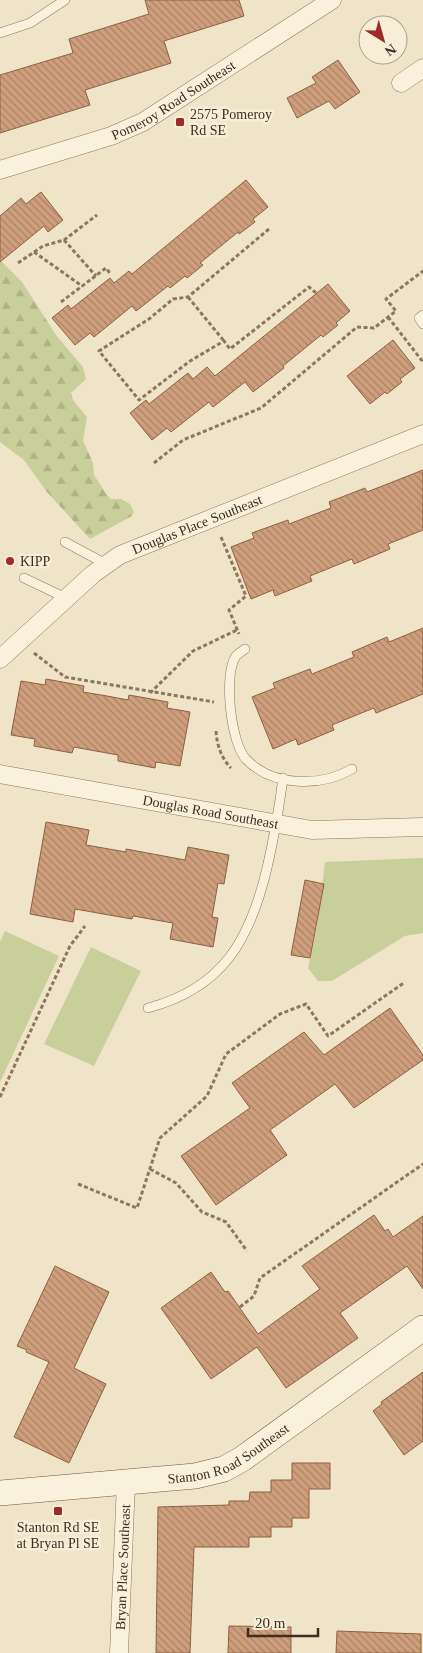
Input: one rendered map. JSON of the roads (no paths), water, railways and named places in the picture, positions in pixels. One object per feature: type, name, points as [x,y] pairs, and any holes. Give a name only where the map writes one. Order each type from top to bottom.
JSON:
[{"type":"street","name":"Pomeroy Road Southeast","points":[[0,170],[111,136],[142,122],[332,0]]},
{"type":"street","points":[[401,83],[423,68]]},
{"type":"street","name":"Douglas Place Southeast","points":[[0,659],[66,598],[106,564],[120,555],[423,434]]},
{"type":"street","name":"Douglas Road Southeast","points":[[0,774],[312,830],[423,827]]},
{"type":"street","name":"Stanton Road Southeast","points":[[0,1493],[195,1476],[224,1469],[242,1459],[423,1328]]},
{"type":"street","name":"Bryan Place Southeast","points":[[119,1653],[126,1482]]},
{"type":"lane","points":[[0,33],[30,23],[65,0]]},
{"type":"lane","points":[[423,315],[419,318],[423,324]]},
{"type":"lane","points":[[65,542],[106,564]]},
{"type":"lane","points":[[24,578],[66,598]]},
{"type":"lane","points":[[245,649],[235,657],[228,690],[235,736],[245,759],[268,774],[300,783],[324,780],[352,769]]},
{"type":"lane","points":[[148,1008],[185,994],[203,984],[228,962],[249,927],[259,903],[277,825],[283,778]]},
{"type":"place","name":"2575 Pomeroy Rd SE","points":[[180,122]]},
{"type":"place","name":"KIPP","points":[[10,561]]},
{"type":"place","name":"Stanton Rd SE at Bryan Pl SE","points":[[58,1511]]}]
